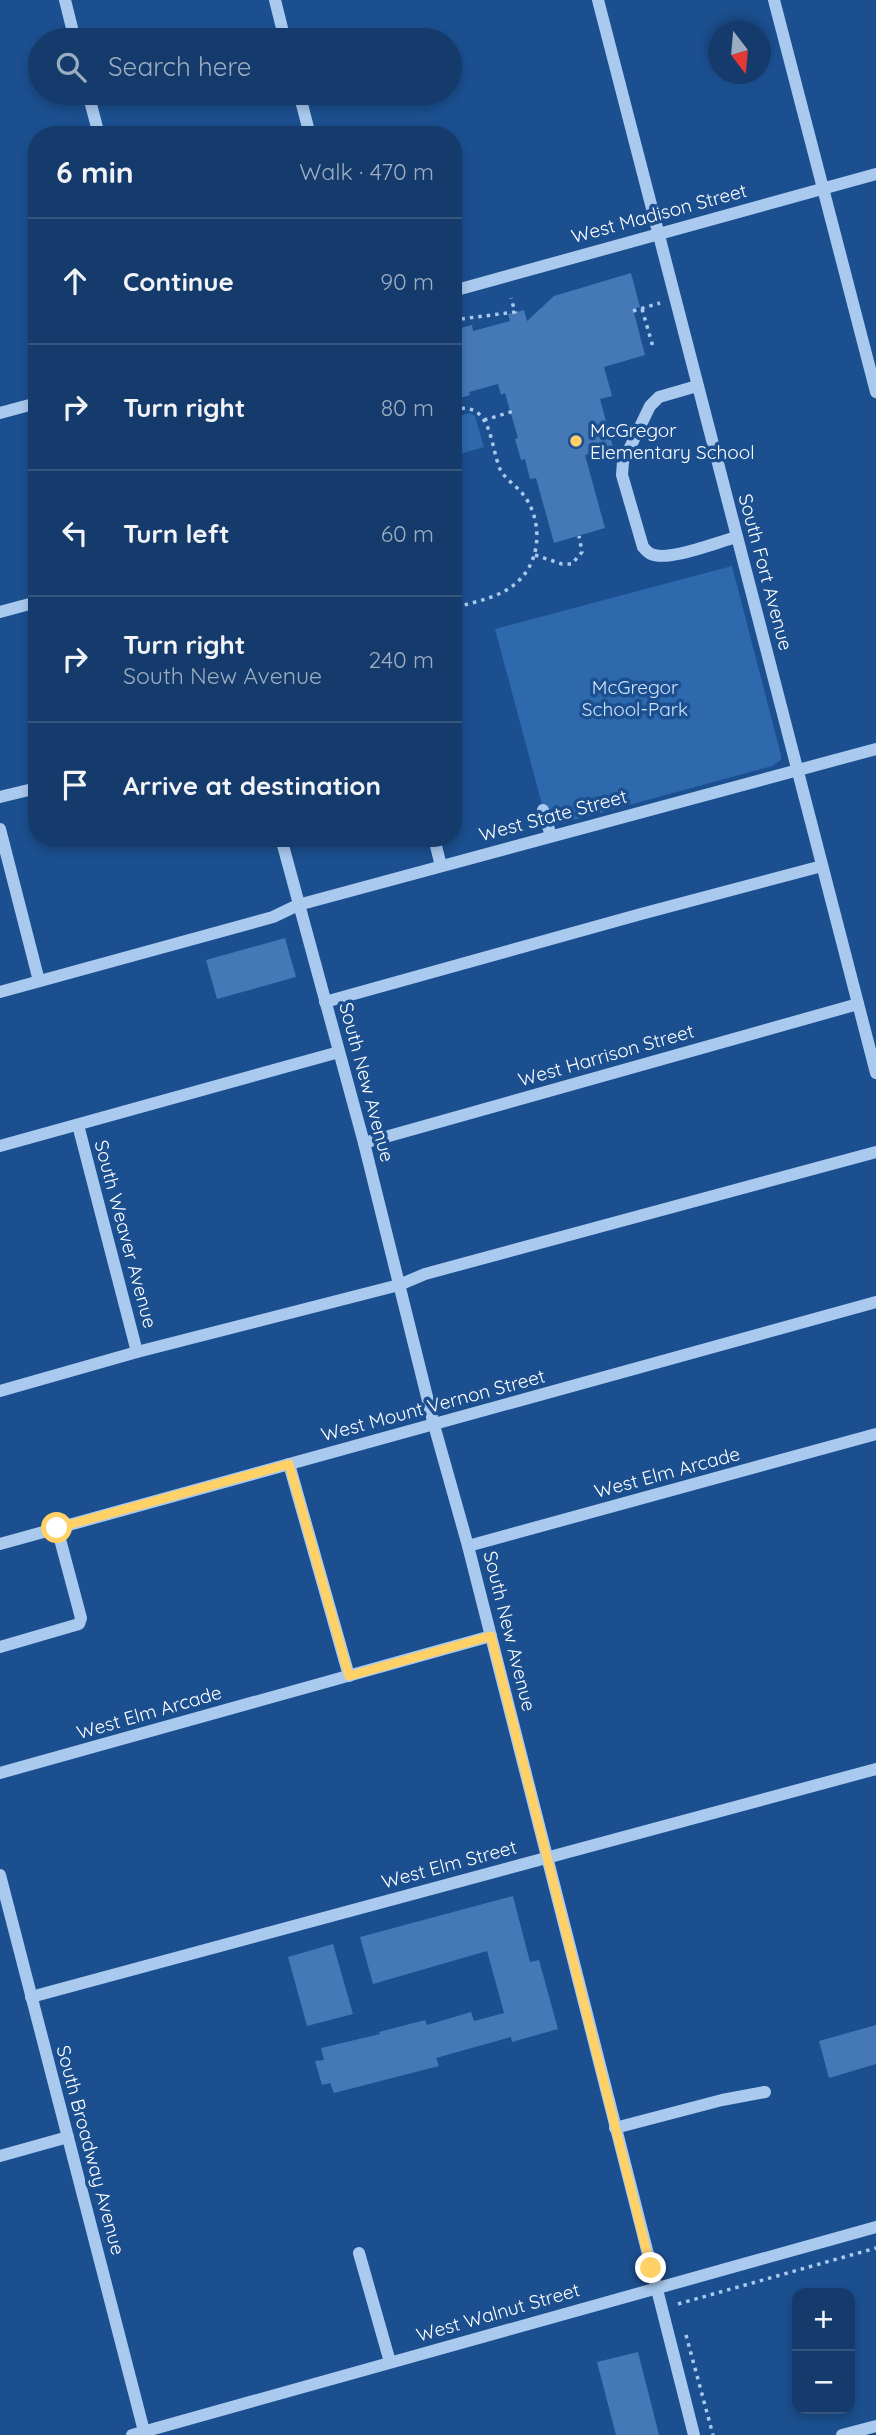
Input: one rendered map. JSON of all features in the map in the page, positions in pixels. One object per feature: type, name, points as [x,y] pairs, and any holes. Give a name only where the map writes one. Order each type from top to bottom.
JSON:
[{"type":"street","points":[[65,0],[72,28]]},
{"type":"street","points":[[275,0],[282,28]]},
{"type":"street","name":"South Fort Avenue","points":[[598,0],[876,1073]]},
{"type":"street","points":[[774,0],[876,392]]},
{"type":"street","points":[[91,105],[97,126]]},
{"type":"street","points":[[302,105],[308,126]]},
{"type":"street","name":"West Madison Street","points":[[462,288],[876,174]]},
{"type":"street","points":[[697,386],[659,397],[650,406],[623,462],[622,475],[643,547],[649,554],[676,554],[737,537]]},
{"type":"street","points":[[0,413],[28,405]]},
{"type":"street","points":[[0,612],[28,604]]},
{"type":"street","name":"West State Street","points":[[0,992],[273,917],[298,905],[876,750]]},
{"type":"street","points":[[0,797],[28,790]]},
{"type":"street","points":[[544,810],[551,836]]},
{"type":"street","points":[[0,830],[38,982]]},
{"type":"street","name":"South New Avenue","points":[[283,847],[364,1143],[694,2435]]},
{"type":"street","points":[[437,847],[441,866]]},
{"type":"street","points":[[325,1002],[822,866]]},
{"type":"street","name":"West Harrison Street","points":[[364,1143],[858,1004]]},
{"type":"street","points":[[0,1146],[339,1052]]},
{"type":"street","name":"South Weaver Avenue","points":[[78,1125],[138,1352]]},
{"type":"street","points":[[0,1391],[138,1352],[399,1285],[425,1273],[876,1152]]},
{"type":"street","name":"West Mount Vernon Street","points":[[0,1544],[876,1303]]},
{"type":"street","name":"West Elm Arcade","points":[[468,1546],[876,1434]]},
{"type":"street","points":[[289,1464],[349,1676]]},
{"type":"street","points":[[0,1647],[79,1624],[81,1618],[57,1528]]},
{"type":"street","name":"West Elm Arcade","points":[[0,1773],[491,1636]]},
{"type":"street","name":"West Elm Street","points":[[31,1997],[876,1769]]},
{"type":"street","name":"South Broadway Avenue","points":[[0,1875],[68,2137],[140,2434]]},
{"type":"street","points":[[615,2128],[722,2100],[765,2092]]},
{"type":"street","points":[[0,2156],[68,2137]]},
{"type":"street","name":"West Walnut Street","points":[[140,2434],[876,2227]]},
{"type":"street","points":[[359,2253],[390,2362]]},
{"type":"street","points":[[842,2435],[876,2426]]},
{"type":"path","points":[[462,319],[515,312],[511,298]]},
{"type":"path","points":[[633,311],[660,303]]},
{"type":"path","points":[[642,309],[653,347]]},
{"type":"path","points":[[462,408],[471,409],[484,420],[502,472],[527,499],[538,538],[535,555],[522,578],[504,592],[462,605]]},
{"type":"path","points":[[484,420],[514,411]]},
{"type":"path","points":[[535,555],[562,564],[572,564],[582,552],[579,536]]},
{"type":"path","points":[[681,2316],[677,2303],[876,2248]]},
{"type":"path","points":[[684,2329],[713,2435]]},
{"type":"green space","points":[[470,413],[475,416],[484,447],[462,453],[462,415]]},
{"type":"green space","name":"McGregor School-Park","points":[[732,566],[781,760],[772,766],[548,827],[495,629]]},
{"type":"building","points":[[631,273],[640,307],[633,309],[645,355],[604,367],[612,396],[600,399],[613,447],[585,455],[605,528],[554,543],[536,478],[530,479],[525,459],[521,460],[515,439],[518,438],[505,393],[501,395],[498,384],[469,392],[470,395],[462,397],[462,328],[472,325],[473,331],[510,321],[508,314],[524,310],[527,321],[554,296]]},
{"type":"building","points":[[285,938],[296,977],[217,999],[206,960]]},
{"type":"building","points":[[513,1896],[530,1962],[539,1960],[558,2029],[512,2042],[511,2037],[436,2058],[439,2066],[334,2093],[330,2083],[322,2085],[315,2061],[324,2060],[321,2048],[425,2020],[427,2025],[471,2012],[474,2021],[504,2013],[487,1951],[373,1984],[360,1937]]},
{"type":"building","points":[[333,1944],[353,2014],[307,2026],[288,1957]]},
{"type":"building","points":[[876,2025],[876,2064],[829,2078],[819,2041]]},
{"type":"building","points":[[638,2352],[659,2435],[616,2435],[597,2362]]},
{"type":"place","name":"McGregor Elementary School","points":[[576,441]]},
{"type":"route","points":[[57,1528],[289,1464],[349,1676],[491,1636],[651,2268]]}]
